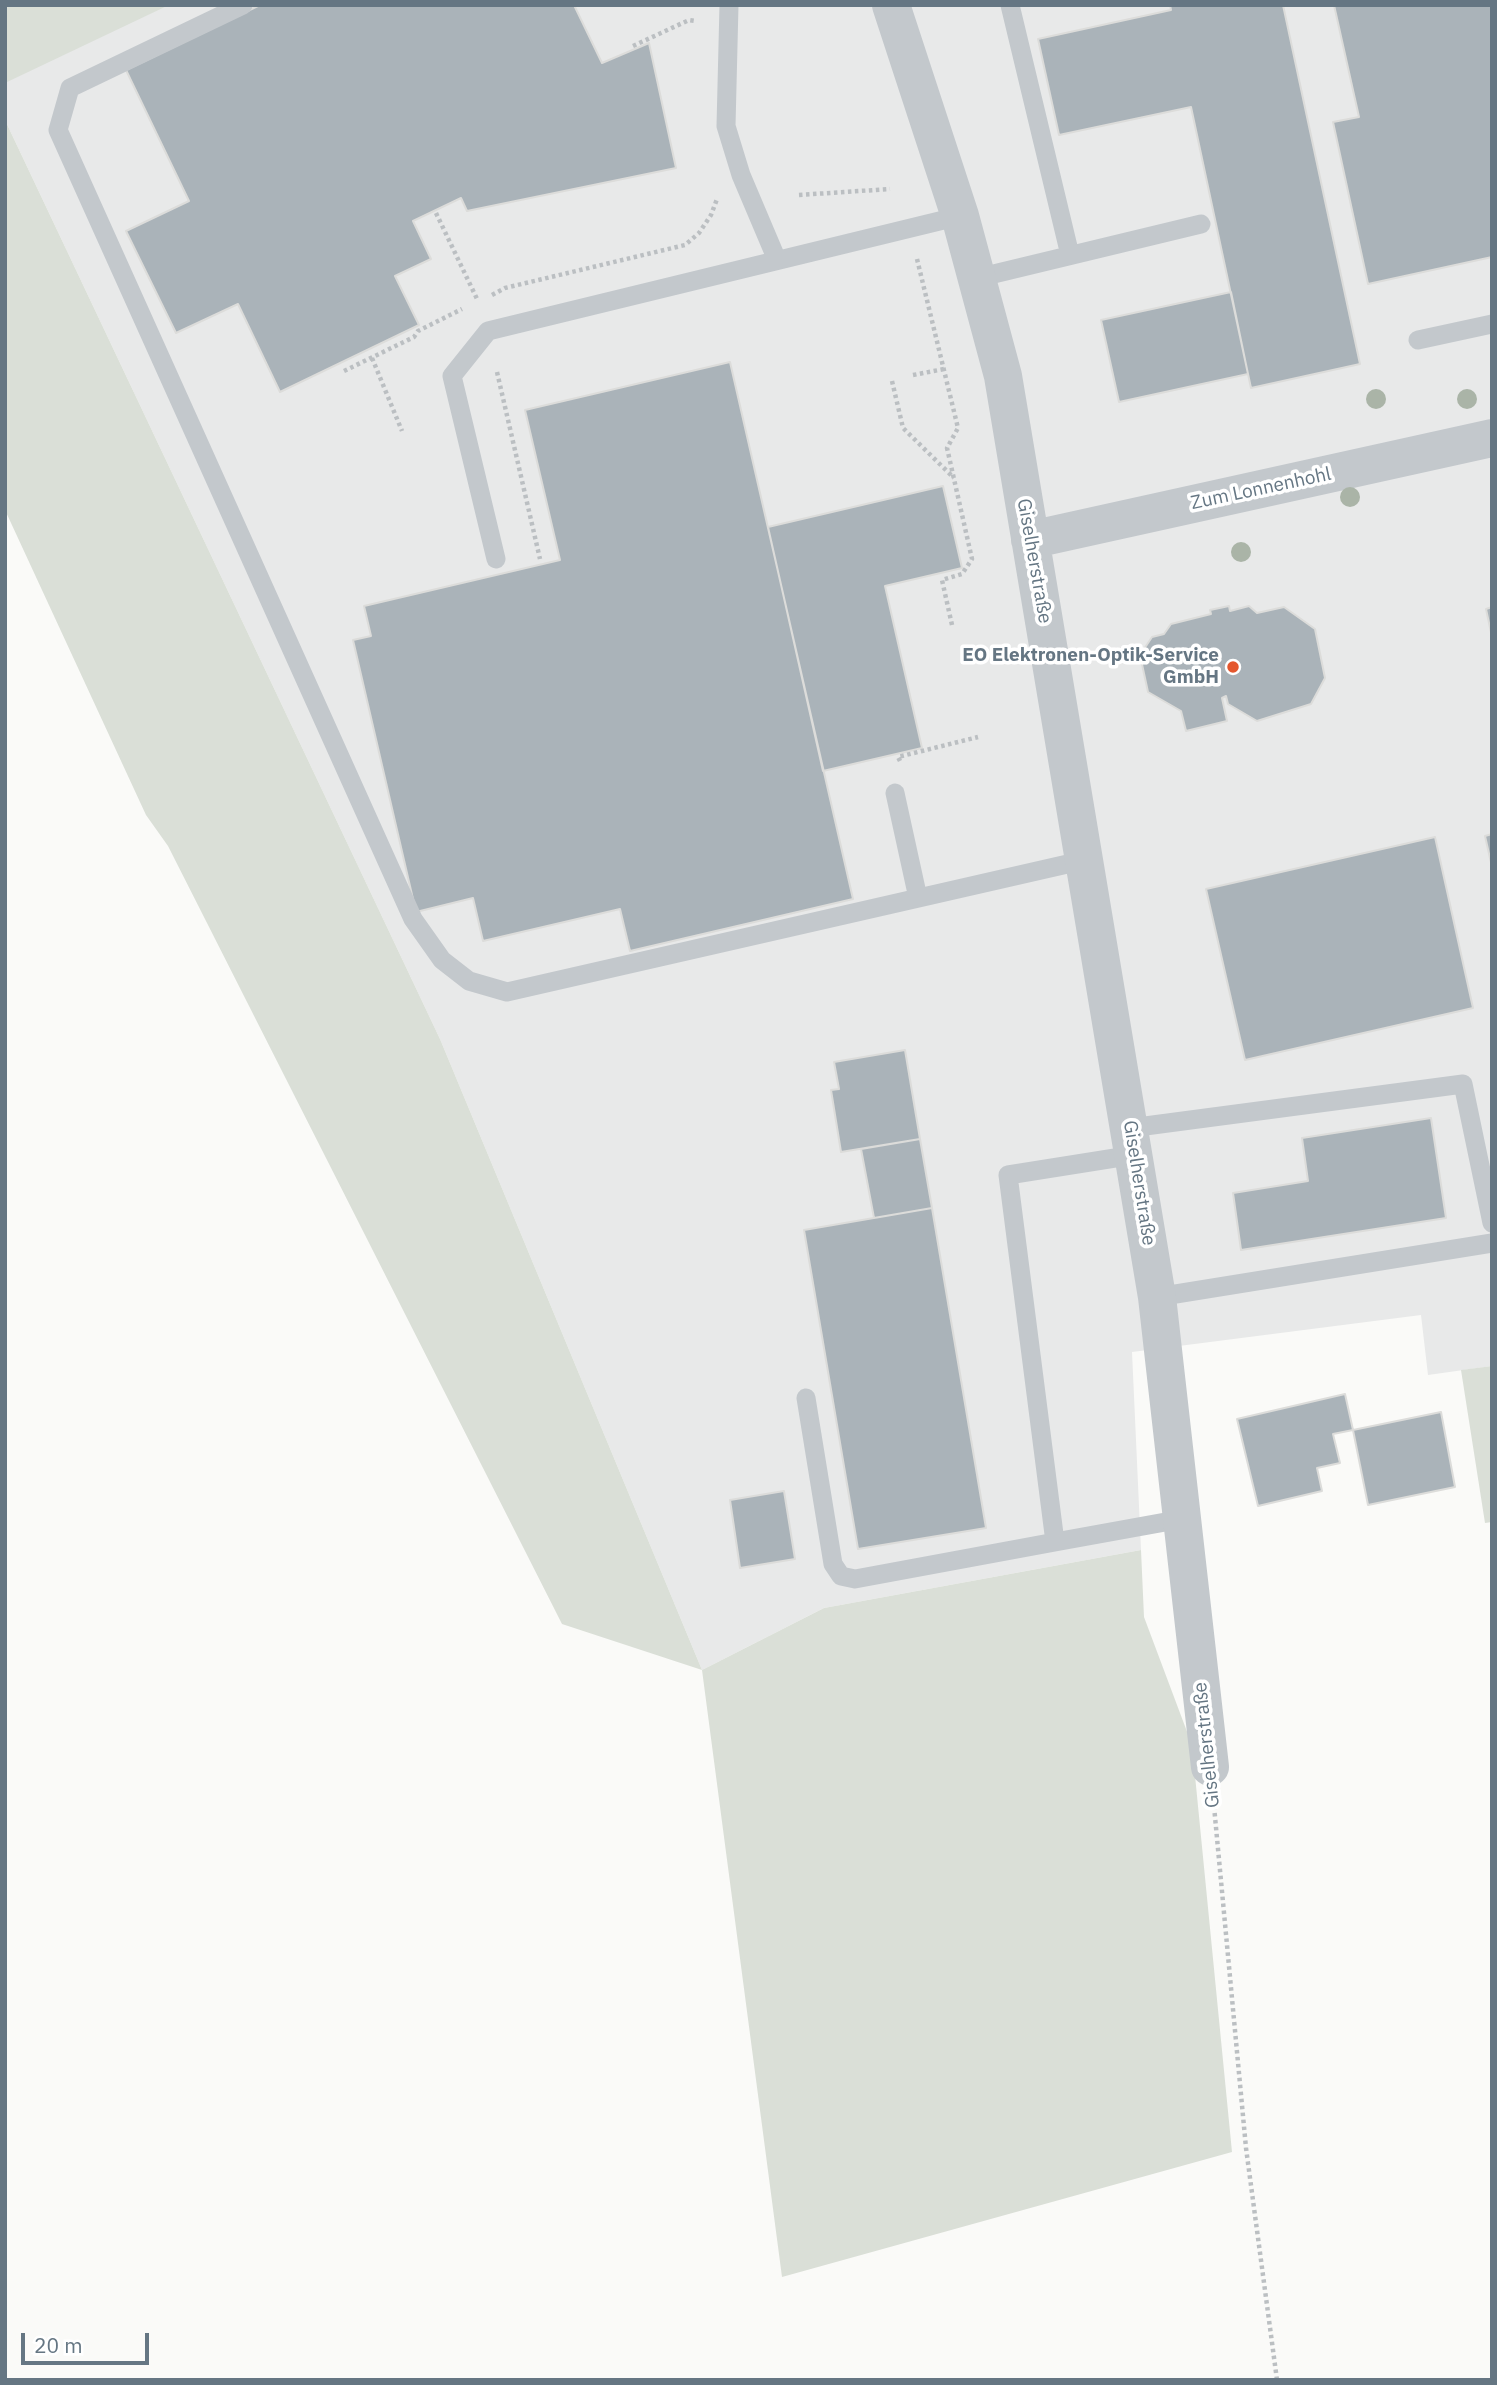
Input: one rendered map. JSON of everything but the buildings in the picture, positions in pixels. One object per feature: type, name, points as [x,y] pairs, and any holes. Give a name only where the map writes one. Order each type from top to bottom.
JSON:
[{"type":"street","name":"Giselherstraße","points":[[891,5],[960,216],[1003,376],[1157,1297],[1210,1767]]},
{"type":"street","name":"Zum Lonnenhohl","points":[[1030,540],[1492,439]]},
{"type":"lane","points":[[243,5],[71,88],[58,130],[413,919],[442,960],[469,981],[507,992],[1085,860]]},
{"type":"lane","points":[[729,5],[726,126],[741,175],[777,261]]},
{"type":"lane","points":[[1010,5],[1070,255]]},
{"type":"lane","points":[[496,559],[452,376],[488,331],[960,216]]},
{"type":"lane","points":[[977,278],[1201,225]]},
{"type":"lane","points":[[1418,340],[1492,324]]},
{"type":"lane","points":[[895,793],[918,898]]},
{"type":"lane","points":[[1055,1542],[1008,1175],[1132,1142],[1463,1084],[1492,1223]]},
{"type":"lane","points":[[1157,1297],[1492,1243]]},
{"type":"lane","points":[[806,1398],[833,1564],[841,1576],[855,1579],[1182,1519]]},
{"type":"path","points":[[799,195],[890,189]]},
{"type":"path","points":[[436,213],[480,300],[540,559]]},
{"type":"path","points":[[917,259],[958,428],[947,448],[971,559],[962,574],[942,580],[952,625]]},
{"type":"path","points":[[372,358],[402,431]]},
{"type":"path","points":[[914,375],[944,369]]},
{"type":"path","points":[[892,381],[903,428],[954,479]]},
{"type":"path","points":[[895,793],[906,790],[898,757],[978,737]]},
{"type":"path","name":"Giselherstraße","points":[[1210,1767],[1246,2148],[1277,2380]]},
{"type":"shaded area","points":[[5,5],[1492,5],[1492,1366],[1428,1375],[1421,1315],[1132,1352],[1141,1550],[824,1608],[702,1670],[440,1039],[5,120]]},
{"type":"shaded area","points":[[5,5],[169,5],[5,83]]},
{"type":"shaded area","points":[[5,120],[440,1039],[702,1670],[562,1624],[168,846],[146,815],[5,510]]},
{"type":"shaded area","points":[[1492,1366],[1492,1522],[1485,1523],[1461,1370]]},
{"type":"shaded area","points":[[1141,1550],[1144,1617],[1192,1745],[1232,2152],[782,2277],[702,1670],[824,1608]]},
{"type":"place","name":"EO Elektronen-Optik-Service GmbH","points":[[1233,667]]}]
